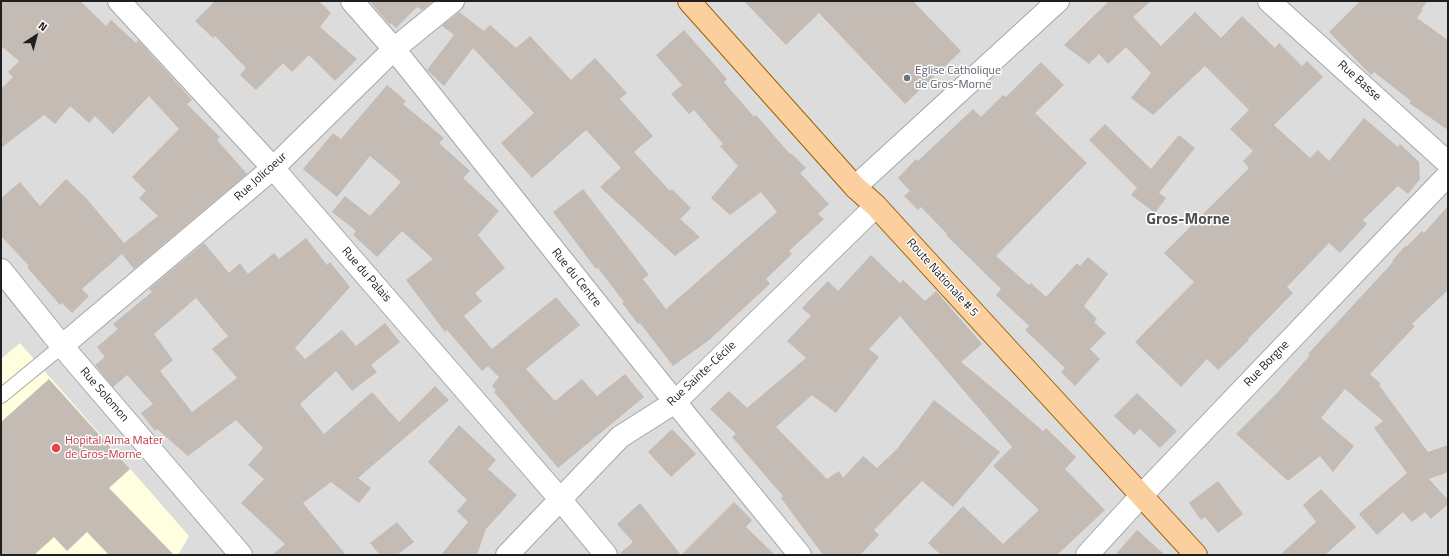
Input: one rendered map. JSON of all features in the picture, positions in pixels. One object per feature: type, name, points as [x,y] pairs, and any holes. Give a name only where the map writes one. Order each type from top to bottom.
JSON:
[{"type":"main road","name":"Route Nationale # 5","points":[[689,1],[855,187],[876,206],[1196,555]]},
{"type":"street","name":"Rue du Palais","points":[[119,1],[272,168],[560,499],[606,555]]},
{"type":"street","name":"Rue du Centre","points":[[352,1],[394,49],[675,402],[800,555]]},
{"type":"street","name":"Rue Jolicoeur","points":[[62,346],[272,168],[394,49],[453,1]]},
{"type":"street","points":[[855,187],[1058,1]]},
{"type":"street","name":"Rue Basse","points":[[1269,1],[1448,163]]},
{"type":"street","name":"Rue Borgne","points":[[1087,555],[1141,496],[1448,175]]},
{"type":"street","name":"Rue Sainte-Cécile","points":[[507,555],[620,437],[675,402],[876,206]]},
{"type":"street","name":"Rue Solomon","points":[[1,270],[62,346],[241,555]]},
{"type":"lane","points":[[1,396],[62,346]]},
{"type":"shaded area","points":[[1,1],[1448,1],[1448,555],[1,555]]},
{"type":"shaded area","name":"Hopital Alma Mater de Gros-Morne","points":[[20,343],[189,536],[178,555],[1,555],[1,359]]},
{"type":"building","points":[[1,1],[80,1],[106,26],[111,20],[136,43],[138,40],[192,100],[187,104],[220,137],[217,140],[247,174],[134,269],[122,254],[82,289],[89,296],[72,313],[62,303],[60,305],[27,267],[29,266],[1,236],[1,198],[20,182],[40,206],[66,179],[86,198],[124,243],[158,216],[139,198],[146,191],[132,177],[179,129],[149,96],[113,134],[95,116],[89,123],[70,106],[55,124],[44,115],[1,148],[1,89],[13,77],[8,72],[19,61],[1,46]]},
{"type":"building","points":[[215,1],[319,1],[331,13],[320,27],[357,59],[335,81],[309,55],[292,72],[283,63],[256,90],[240,75],[246,68],[215,36],[213,38],[195,21]]},
{"type":"building","points":[[373,1],[433,1],[422,10],[417,7],[396,28],[391,23],[390,25],[371,3]]},
{"type":"building","name":"Eglise Catholique de Gros-Morne","points":[[744,1],[913,1],[961,51],[905,104],[819,13],[786,45]]},
{"type":"building","points":[[1109,1],[1151,1],[1133,17],[1161,46],[1195,12],[1221,38],[1242,16],[1275,48],[1279,43],[1302,66],[1307,61],[1323,77],[1274,125],[1310,158],[1318,150],[1329,161],[1364,118],[1398,147],[1400,144],[1419,162],[1420,179],[1408,194],[1398,186],[1363,220],[1367,224],[1340,253],[1329,243],[1287,287],[1293,293],[1248,339],[1249,340],[1218,370],[1207,359],[1181,387],[1135,342],[1194,282],[1164,253],[1249,168],[1243,161],[1253,151],[1230,129],[1249,110],[1205,66],[1153,115],[1131,98],[1151,73],[1126,47],[1108,64],[1099,54],[1089,64],[1064,45]]},
{"type":"building","points":[[1360,1],[1428,1],[1421,9],[1423,10],[1417,18],[1448,40],[1448,130],[1409,103],[1411,101],[1374,72],[1371,75],[1329,32]]},
{"type":"building","points":[[459,12],[484,31],[490,25],[516,48],[530,36],[571,80],[595,58],[627,93],[620,99],[653,136],[634,152],[670,191],[672,189],[691,208],[680,219],[700,237],[675,256],[600,187],[621,168],[586,130],[532,178],[501,143],[534,113],[473,48],[444,86],[427,70],[454,35],[442,26]]},
{"type":"building","points":[[684,30],[727,79],[724,82],[754,117],[756,115],[790,154],[791,153],[806,168],[800,173],[829,204],[818,214],[824,219],[789,251],[792,254],[766,279],[770,284],[708,341],[673,366],[640,323],[638,324],[622,303],[624,302],[598,268],[596,269],[553,212],[583,189],[649,275],[643,279],[666,309],[777,212],[761,192],[730,215],[711,198],[738,166],[720,146],[723,144],[694,110],[689,114],[671,94],[682,85],[656,55]]},
{"type":"building","points":[[1041,62],[1064,85],[1035,113],[1087,163],[996,256],[1029,285],[1031,283],[1046,297],[1077,263],[1080,266],[1088,257],[1108,274],[1084,306],[1097,319],[1094,322],[1106,333],[1090,349],[1100,359],[1075,386],[1061,372],[1065,368],[1025,330],[1029,326],[996,295],[1001,289],[946,235],[947,234],[921,207],[918,210],[904,196],[910,191],[898,178],[916,159],[918,161],[973,109],[981,117],[1003,95],[1006,97]]},
{"type":"building","points":[[387,85],[406,101],[403,104],[444,138],[439,143],[470,171],[463,178],[499,211],[478,235],[505,268],[475,293],[482,301],[464,316],[492,349],[556,297],[580,325],[526,369],[555,401],[582,379],[597,396],[625,374],[644,397],[558,468],[494,392],[496,390],[492,386],[499,377],[488,366],[482,371],[447,330],[445,332],[406,280],[433,259],[402,231],[377,257],[353,235],[356,231],[332,212],[345,196],[370,216],[401,182],[370,156],[337,197],[303,169],[333,133],[341,139]]},
{"type":"building","points":[[1105,124],[1151,169],[1179,135],[1195,148],[1159,193],[1166,198],[1155,213],[1131,195],[1137,188],[1089,140]]},
{"type":"building","points":[[1448,206],[1448,290],[1412,324],[1415,326],[1370,374],[1381,384],[1379,385],[1428,452],[1448,445],[1448,472],[1429,479],[1448,500],[1448,504],[1431,519],[1425,512],[1412,522],[1403,512],[1377,535],[1359,514],[1407,473],[1374,428],[1383,421],[1345,389],[1321,418],[1354,446],[1333,472],[1320,456],[1288,481],[1236,434],[1278,392],[1310,355],[1308,354],[1393,262],[1392,261],[1405,246],[1406,247],[1422,231],[1424,233]]},
{"type":"building","points":[[306,238],[327,265],[330,262],[350,287],[295,348],[305,359],[342,330],[356,346],[385,323],[400,342],[371,365],[377,372],[352,391],[336,371],[300,404],[324,434],[372,392],[399,422],[435,386],[449,400],[358,478],[371,488],[359,503],[331,482],[303,503],[346,555],[272,555],[285,544],[241,503],[264,479],[248,465],[263,448],[236,420],[188,456],[157,429],[155,431],[141,413],[153,404],[127,375],[113,387],[95,365],[105,357],[97,347],[118,329],[113,324],[152,292],[149,289],[204,243],[229,273],[240,263],[248,274],[274,253],[279,259]],"holes":[[[196,298],[228,336],[212,349],[237,378],[192,412],[160,371],[173,360],[154,334]]]},
{"type":"building","points":[[871,255],[900,283],[903,280],[925,301],[936,291],[982,344],[961,362],[1043,431],[1046,428],[1076,457],[1065,469],[1105,510],[1057,555],[941,555],[928,543],[963,506],[1003,544],[1039,510],[993,466],[1012,447],[900,316],[869,349],[879,357],[836,413],[812,395],[776,427],[827,479],[839,471],[843,478],[863,456],[877,468],[897,449],[934,400],[1000,452],[953,507],[922,481],[874,530],[879,535],[860,555],[823,555],[781,498],[783,496],[732,437],[736,434],[710,409],[729,391],[747,408],[806,358],[787,341],[811,316],[802,308],[828,281],[838,291]]},
{"type":"building","name":"Hopital Alma Mater de Gros-Morne","points":[[49,379],[130,469],[109,488],[174,555],[109,555],[87,532],[67,551],[54,537],[34,555],[1,555],[1,422]]},
{"type":"building","points":[[1137,393],[1177,431],[1160,448],[1140,429],[1134,435],[1114,416]]},
{"type":"building","points":[[459,425],[496,460],[488,469],[517,495],[486,529],[477,555],[441,555],[468,522],[457,511],[467,500],[428,462]]},
{"type":"building","points":[[672,429],[696,454],[671,477],[648,452]]},
{"type":"building","points":[[1218,481],[1243,514],[1218,533],[1205,517],[1201,520],[1189,503]]},
{"type":"building","points":[[1321,489],[1356,527],[1325,555],[1280,555],[1316,522],[1303,505]]},
{"type":"building","points":[[734,502],[752,520],[746,527],[775,555],[681,555]]},
{"type":"building","points":[[640,503],[681,555],[618,555],[633,542],[617,524]]},
{"type":"building","points":[[397,522],[414,542],[397,555],[380,555],[370,543]]},
{"type":"building","points":[[1137,530],[1165,555],[1115,555]]},
{"type":"place","name":"Eglise Catholique de Gros-Morne","points":[[907,78]]},
{"type":"place","name":"Hopital Alma Mater de Gros-Morne","points":[[56,448]]},
{"type":"district","name":"Gros-Morne","points":[[1188,220]]}]
